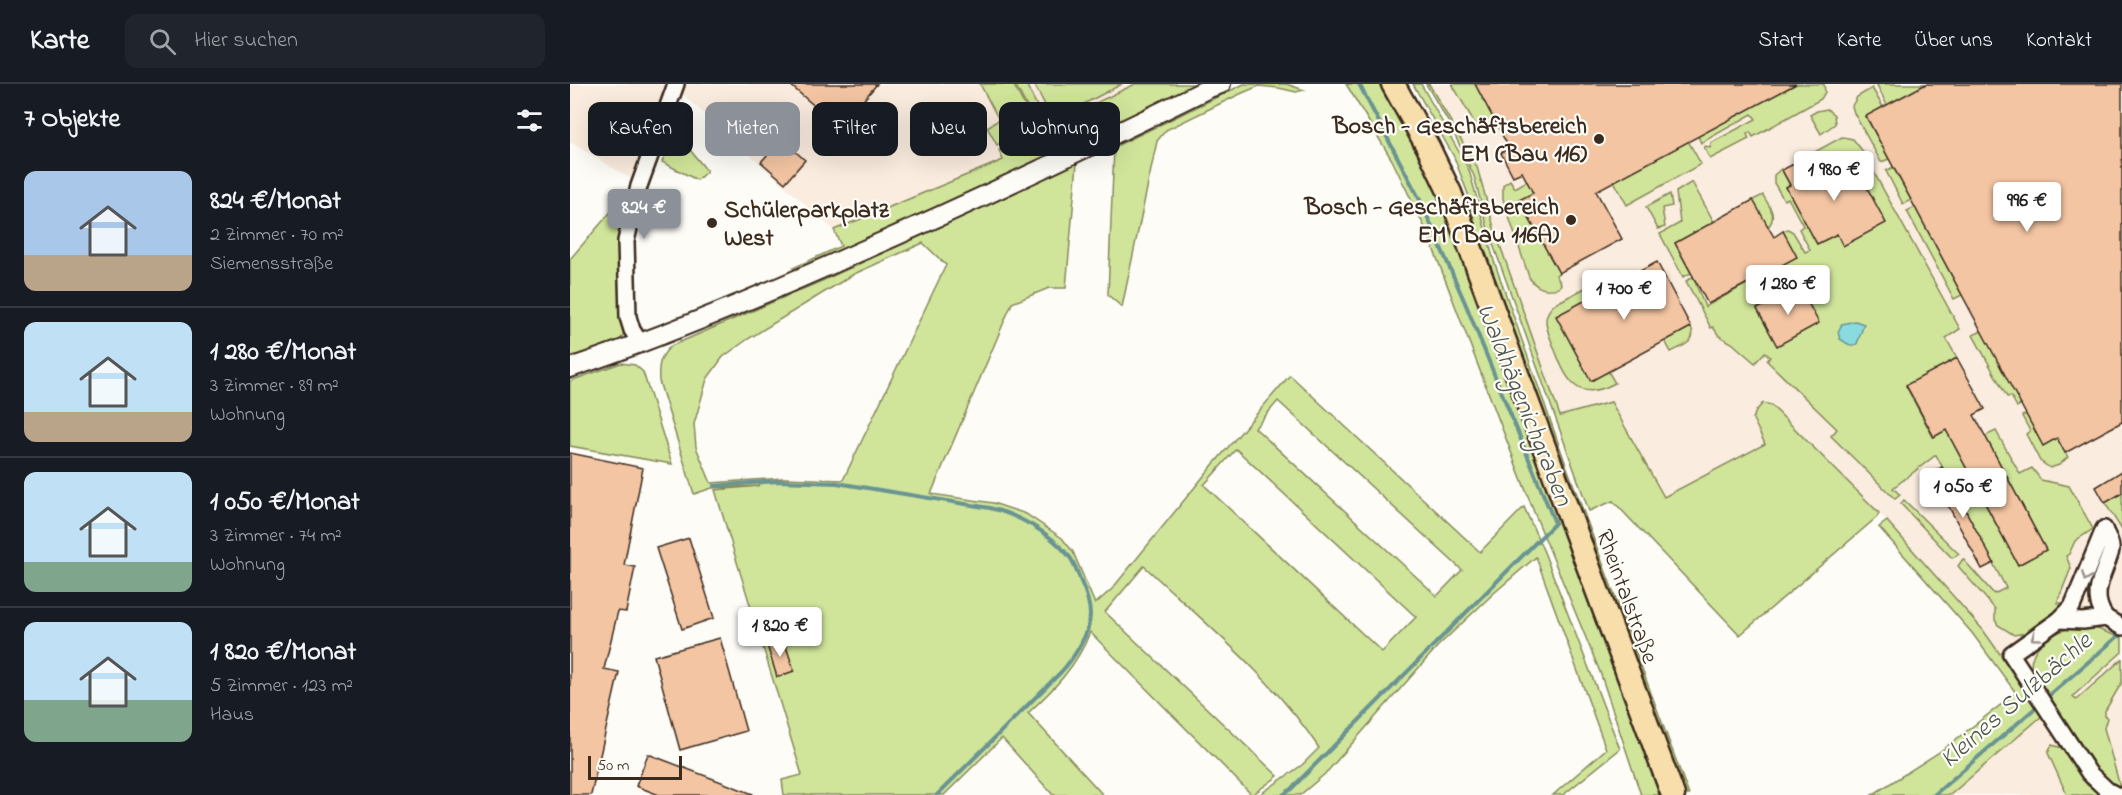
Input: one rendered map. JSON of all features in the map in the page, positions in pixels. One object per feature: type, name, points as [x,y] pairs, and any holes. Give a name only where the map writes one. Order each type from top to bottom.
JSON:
[{"type":"main road","name":"Rheintalstraße","points":[[1393,84],[1428,147],[1450,193],[1673,795]]},
{"type":"street","points":[[641,344],[630,323],[626,241],[657,134],[676,84]]},
{"type":"street","points":[[570,368],[641,344],[749,301],[930,222],[1215,85]]},
{"type":"street","points":[[2114,622],[2100,609],[2097,597],[2098,585],[2111,549],[2104,529],[2072,607],[2059,620],[2011,654],[2089,773],[2107,790],[2116,795]]},
{"type":"street","points":[[2059,620],[2114,622]]},
{"type":"shaded area","points":[[570,84],[667,84],[660,102],[588,102],[588,153],[570,142]]},
{"type":"shaded area","points":[[684,84],[1160,84],[1120,103],[999,102],[999,156],[1011,156],[834,230],[751,156],[800,156],[800,102],[705,102],[705,114],[680,92]]},
{"type":"shaded area","points":[[1429,84],[2122,84],[2122,795],[1950,795],[2043,715],[1983,630],[1876,509],[1806,438],[1635,524],[1613,501],[1589,511],[1560,416],[1495,231],[1477,167]]},
{"type":"shaded area","points":[[593,156],[640,156],[631,179]]},
{"type":"green space","points":[[980,84],[1013,84],[1023,102],[999,102],[999,120]]},
{"type":"green space","points":[[1015,84],[1026,84],[1035,102],[1024,102]]},
{"type":"green space","points":[[1034,84],[1122,84],[1088,102],[1044,102]]},
{"type":"green space","points":[[1135,84],[1201,84],[1120,122],[1120,102],[1098,102]]},
{"type":"green space","points":[[1244,84],[1286,84],[1304,90],[1296,92],[1259,86],[1166,130],[1157,141],[1122,307],[1108,295],[1114,156],[1120,156],[1120,144]]},
{"type":"green space","points":[[1346,84],[1379,84],[1409,135],[1453,223],[1662,795],[1641,795],[1600,672],[1534,512],[1427,232],[1392,160]]},
{"type":"green space","points":[[1413,84],[1421,84],[1469,170],[1494,261],[1565,462],[1689,795],[1682,795],[1481,248],[1468,194],[1454,157]]},
{"type":"green space","points":[[1426,84],[1429,84],[1477,167],[1495,231],[1560,416],[1611,402],[1664,497],[1765,444],[1753,419],[1763,403],[1771,405],[1879,513],[1740,635],[1613,501],[1589,511],[1489,233],[1474,176],[1450,125]]},
{"type":"green space","points":[[1452,84],[1475,84],[1495,121],[1483,127],[1477,127]]},
{"type":"green space","points":[[1796,84],[1824,84],[1825,92],[1821,99],[1753,137],[1750,132],[1747,134],[1749,139],[1710,159],[1704,147],[1710,148],[1711,143],[1756,119],[1752,114],[1701,143],[1698,136]]},
{"type":"green space","points":[[1878,84],[1926,84],[1887,105]]},
{"type":"green space","points":[[1872,88],[1883,107],[1866,117],[1889,159],[1881,162],[1852,106],[1857,97]]},
{"type":"green space","points":[[1827,109],[1834,115],[1835,124],[1821,134],[1810,115]]},
{"type":"green space","points":[[999,120],[999,144],[997,145],[987,127]]},
{"type":"green space","points":[[1842,137],[1853,139],[1861,149],[1960,329],[1946,338],[1957,358],[1906,386],[1933,437],[1946,430],[2018,565],[2046,550],[1985,436],[1996,431],[2020,474],[2032,468],[2041,480],[2069,486],[2093,529],[2075,541],[2066,556],[2071,568],[2057,603],[2066,603],[2030,632],[2014,635],[1998,625],[1995,620],[1995,609],[1958,566],[1963,559],[1994,594],[2006,588],[1936,455],[1893,488],[1900,495],[1895,499],[1831,436],[1837,429],[1767,361],[1770,357],[1765,352],[1755,363],[1732,343],[1719,336],[1713,327],[1711,328],[1686,281],[1693,277],[1705,307],[1796,257],[1783,231],[1788,229],[1793,232],[1805,252],[1810,250],[1799,229],[1803,226],[1788,198],[1784,200],[1774,183],[1774,175],[1781,169],[1790,185],[1786,187],[1817,244],[1837,234],[1843,245],[1822,174],[1811,154]]},
{"type":"green space","points":[[1688,141],[1701,164],[1627,205],[1614,181]]},
{"type":"green space","points":[[693,154],[707,171],[697,180],[662,162],[664,156],[693,156]]},
{"type":"green space","points":[[1001,156],[1048,156],[797,274],[793,268],[841,246],[834,230],[1003,160]]},
{"type":"green space","points":[[1077,163],[1066,288],[1049,288],[1012,303],[931,494],[993,503],[1026,514],[1062,538],[1073,552],[1095,604],[1112,589],[1290,375],[1480,552],[1524,507],[1544,552],[1620,749],[1563,795],[1553,795],[1606,749],[1536,557],[1438,646],[1326,773],[1300,795],[1259,795],[1302,765],[1319,748],[1281,698],[1237,652],[1144,566],[1105,612],[1278,776],[1252,795],[1090,632],[1072,666],[1028,713],[1103,795],[1053,795],[1002,738],[944,795],[784,795],[782,780],[802,775],[715,490],[759,486],[712,488],[694,494],[659,381],[659,371],[660,362],[671,346],[824,280]],"holes":[[[923,243],[946,265],[843,480],[783,478],[711,483],[696,447],[694,424],[707,379],[723,357],[748,339],[854,274]],[[1278,401],[1462,570],[1437,596],[1255,428]],[[1236,449],[1416,617],[1382,652],[1204,485]]]},
{"type":"green space","points":[[1893,167],[1911,200],[1903,204],[1886,171]]},
{"type":"green space","points":[[1510,180],[1515,188],[1527,181],[1533,193],[1520,201],[1559,273],[1556,275],[1561,284],[1559,288],[1542,288],[1529,277],[1503,199],[1503,185]]},
{"type":"green space","points":[[1692,182],[1714,222],[1675,243],[1691,273],[1683,277],[1660,234],[1680,223],[1676,192]]},
{"type":"green space","points":[[628,192],[632,192],[624,333],[620,341],[570,361],[570,259]]},
{"type":"green space","points":[[1670,194],[1672,206],[1662,208],[1665,227],[1658,229],[1646,207]]},
{"type":"green space","points":[[1763,195],[1772,215],[1768,227],[1753,200]]},
{"type":"green space","points":[[1915,207],[1962,295],[1954,299],[1907,211]]},
{"type":"green space","points":[[1602,279],[1612,286],[1557,316],[1590,380],[1608,371],[1615,383],[1602,389],[1583,390],[1570,380],[1564,371],[1549,335],[1546,319],[1549,310],[1555,304]]},
{"type":"green space","points":[[1691,327],[1693,332],[1691,340],[1671,352],[1665,341]]},
{"type":"green space","points":[[1982,331],[2021,404],[2017,407],[2011,396],[2007,397],[1973,335]]},
{"type":"green space","points":[[621,363],[635,365],[643,372],[672,464],[570,446],[570,381]]},
{"type":"green space","points":[[2026,414],[2043,445],[2057,438],[2068,457],[2059,465],[2050,468],[2040,461],[2026,434],[2030,431],[2022,416]]},
{"type":"green space","points":[[2122,493],[2122,530],[2105,503]]},
{"type":"green space","points":[[1904,500],[1959,554],[1952,558],[1901,504]]},
{"type":"green space","points":[[1887,521],[1983,630],[2043,715],[1950,795],[1872,795],[1938,753],[2016,693],[1972,633],[1879,527]]},
{"type":"green space","points":[[2076,626],[2092,627],[2122,638],[2122,652],[2073,696],[2076,700],[2122,659],[2122,682],[2105,711],[2107,718],[2104,728],[2120,787],[2113,785],[2091,764],[2031,668],[2032,659],[2039,645],[2052,635]]},
{"type":"green space","points":[[2052,745],[2065,749],[2087,785],[2102,795],[2067,795],[2048,753]]},
{"type":"water","points":[[1855,321],[1864,324],[1857,344],[1851,346],[1840,339],[1838,332],[1842,324]]},
{"type":"building","points":[[789,84],[877,84],[862,102],[812,102],[812,104]]},
{"type":"building","name":"Bosch - Geschäftsbereich EM (Bau 116)","points":[[1475,84],[1796,84],[1596,191],[1622,239],[1559,273],[1519,200],[1533,193],[1522,172],[1513,176],[1501,153],[1509,148]]},
{"type":"building","points":[[1926,84],[2122,84],[2122,422],[2065,453],[2057,438],[2043,446],[1866,116]]},
{"type":"building","points":[[766,156],[800,156],[805,160],[785,183],[761,162]]},
{"type":"building","points":[[1851,158],[1886,223],[1843,246],[1837,234],[1817,244],[1786,187],[1790,185],[1782,170],[1803,159],[1811,174],[1820,169],[1822,174]]},
{"type":"building","points":[[1753,200],[1774,237],[1783,231],[1797,257],[1708,304],[1675,243]]},
{"type":"building","points":[[1657,262],[1691,327],[1591,381],[1556,316]]},
{"type":"building","points":[[1799,286],[1819,323],[1777,346],[1757,309]]},
{"type":"building","points":[[1957,358],[1985,409],[1974,415],[2046,550],[2018,565],[1946,430],[1934,437],[1906,385]]},
{"type":"building","points":[[570,453],[643,468],[624,565],[635,567],[626,612],[618,611],[604,669],[619,672],[591,795],[570,795]]},
{"type":"building","points":[[1942,467],[1994,563],[1982,569],[1931,473]]},
{"type":"building","points":[[2122,471],[2122,493],[2105,503],[2096,487]]},
{"type":"building","points":[[689,538],[714,618],[682,629],[656,548]]},
{"type":"building","points":[[720,638],[746,731],[680,750],[654,656]]},
{"type":"building","points":[[784,640],[794,671],[777,677],[767,645]]},
{"type":"building","points":[[648,754],[753,795],[659,795],[636,786]]},
{"type":"waterway","name":"Waldhägenichgraben","points":[[1283,795],[1555,523],[1466,305],[1421,202],[1359,84]]},
{"type":"waterway","points":[[714,486],[778,481],[837,483],[990,508],[1011,515],[1042,532],[1070,558],[1085,591],[1090,611],[1087,630],[1080,646],[1061,672],[937,795]]},
{"type":"waterway","name":"Kleines Sulzbächle","points":[[2045,699],[2122,633]]},
{"type":"waterway","name":"Kleines Sulzbächle","points":[[1934,795],[2040,704]]},
{"type":"place","name":"Bosch - Geschäftsbereich EM (Bau 116)","points":[[1599,139]]},
{"type":"place","name":"Bosch - Geschäftsbereich EM (Bau 116A)","points":[[1571,220]]},
{"type":"place","name":"Schülerparkplatz West","points":[[712,223]]}]
